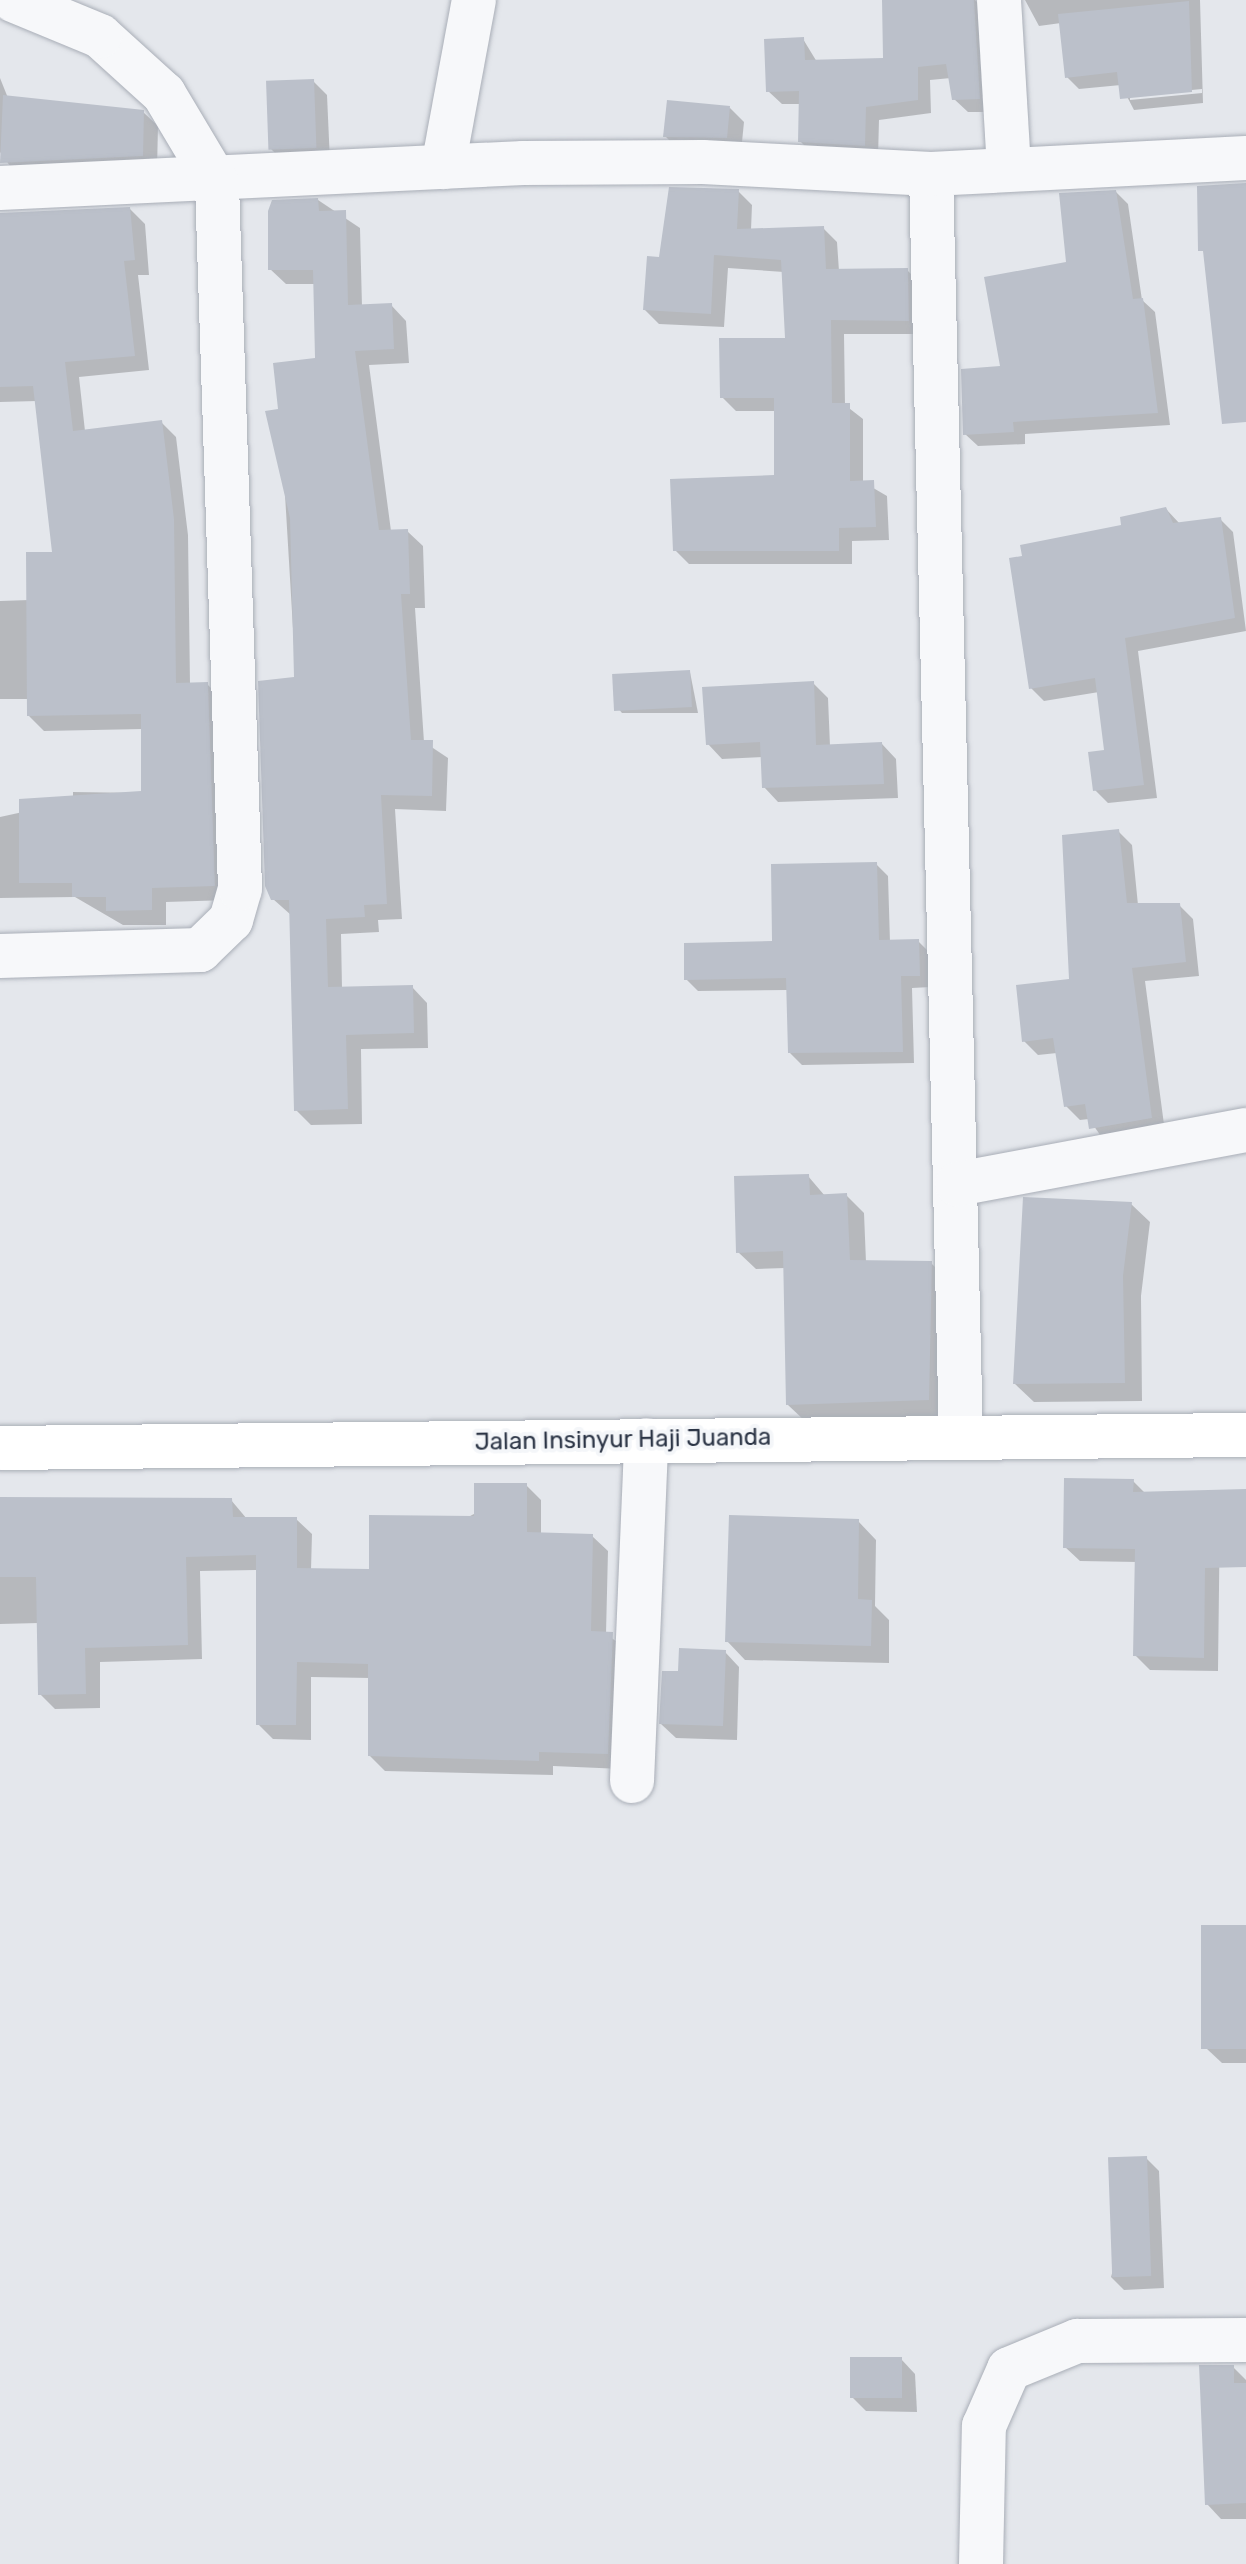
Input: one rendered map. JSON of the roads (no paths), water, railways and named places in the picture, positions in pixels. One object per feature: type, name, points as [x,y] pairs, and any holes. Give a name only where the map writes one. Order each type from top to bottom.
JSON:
[{"type":"main road","name":"Jalan Insinyur Haji Juanda","points":[[0,1448],[1246,1435]]},
{"type":"street","points":[[0,956],[200,950],[231,920],[240,889],[217,183],[164,94],[100,36],[13,0]]},
{"type":"street","points":[[443,167],[474,0]]},
{"type":"street","points":[[999,0],[1009,169]]},
{"type":"street","points":[[0,188],[217,183],[443,167],[703,162],[931,174],[1246,158]]},
{"type":"street","points":[[931,174],[961,1436]]},
{"type":"street","points":[[957,1184],[1246,1130]]},
{"type":"street","points":[[632,1781],[646,1440]]},
{"type":"street","points":[[981,2564],[984,2426],[1009,2369],[1077,2341],[1246,2340]]}]
